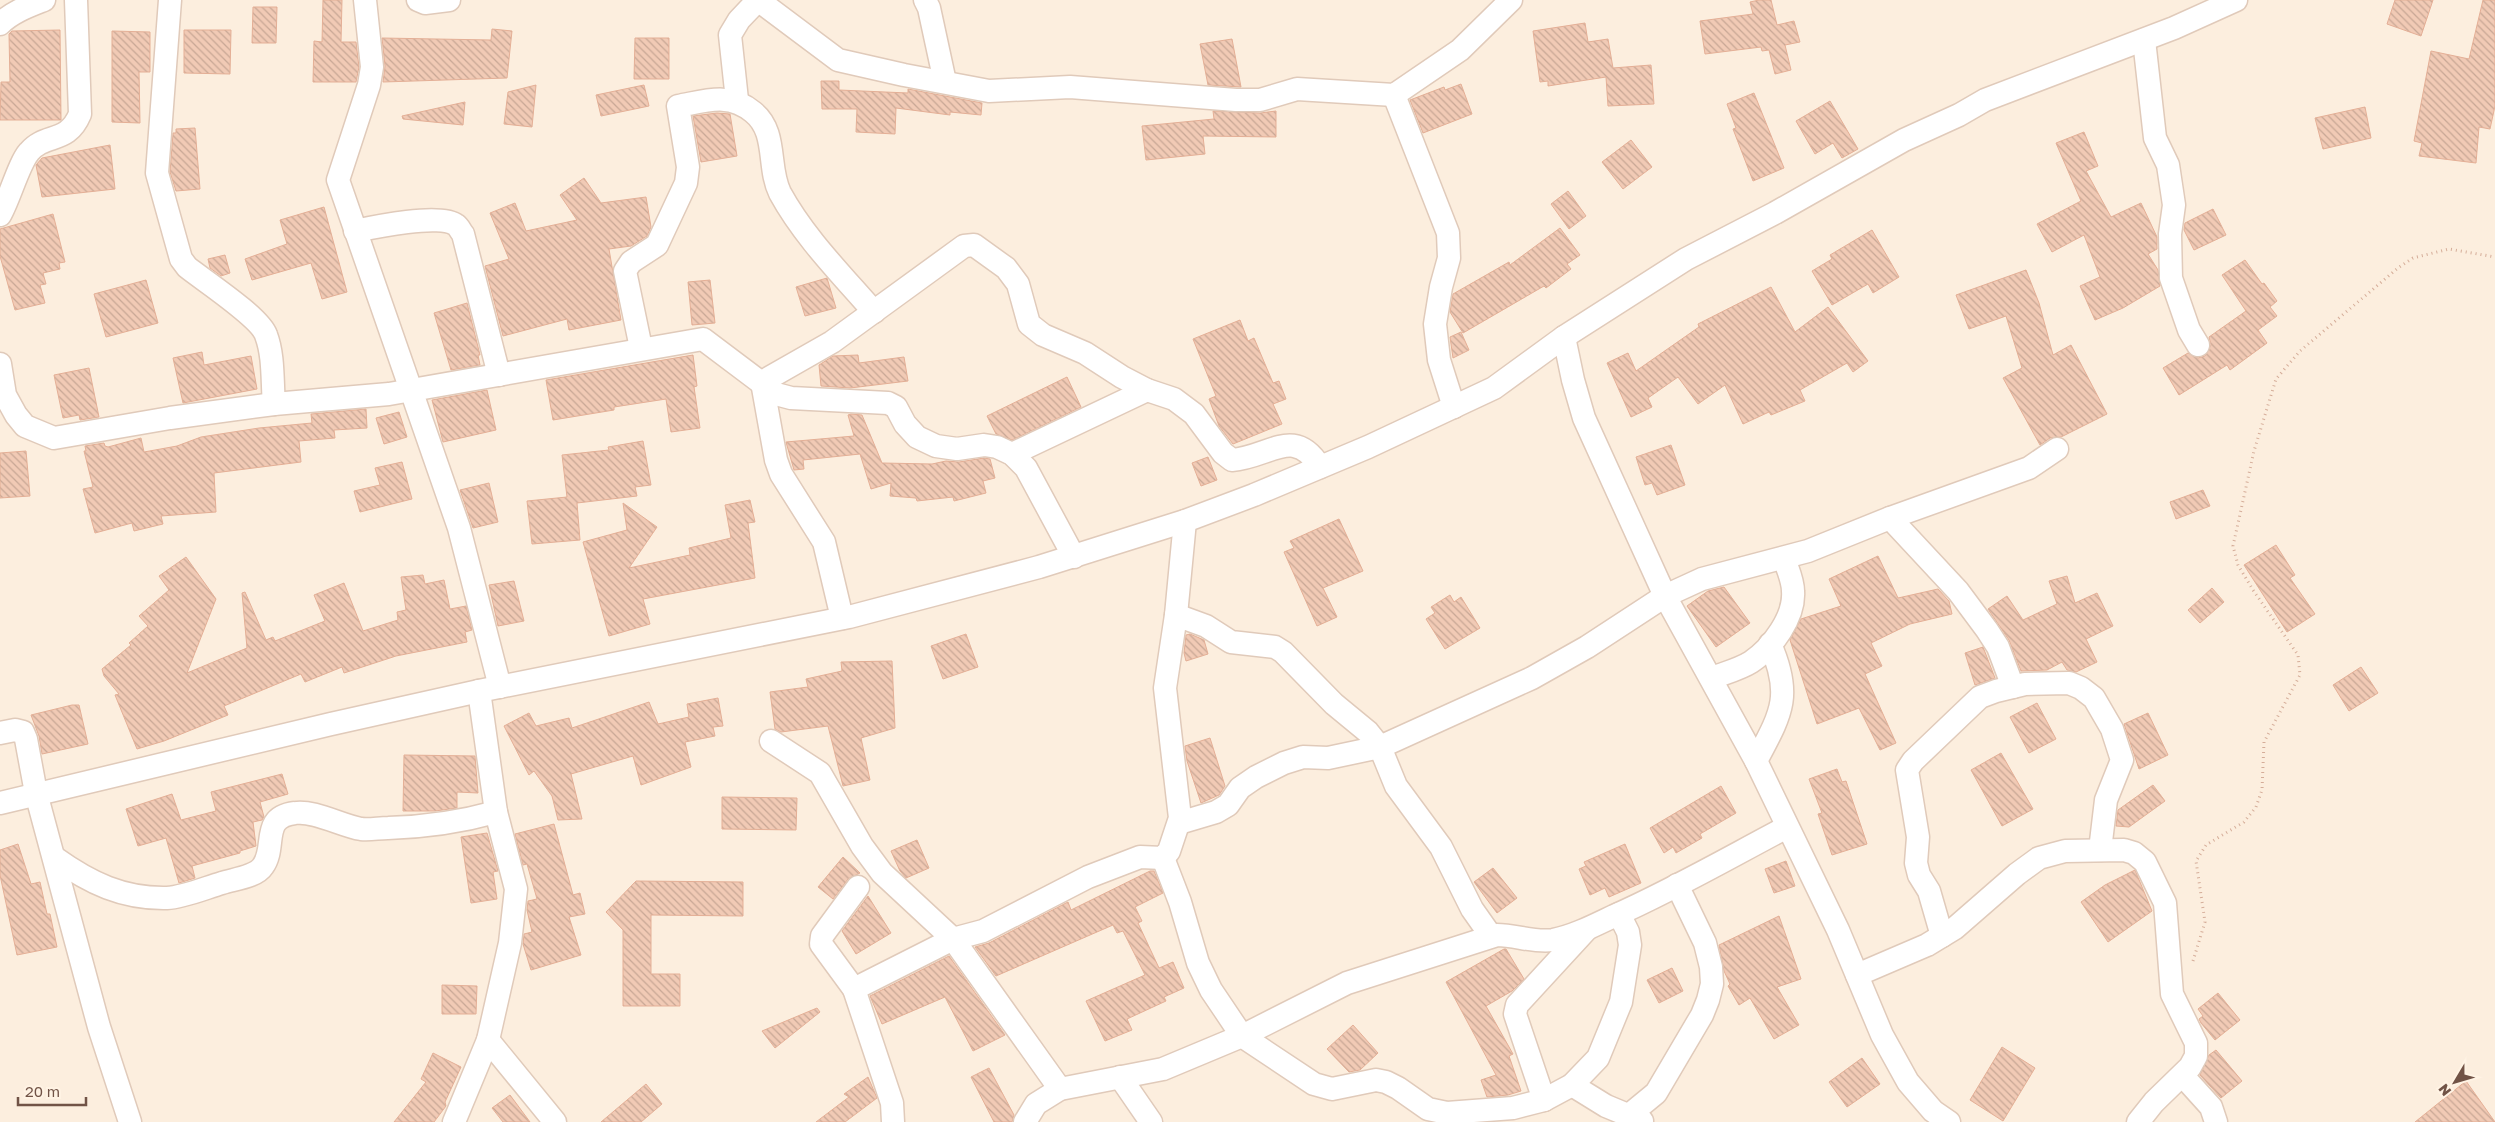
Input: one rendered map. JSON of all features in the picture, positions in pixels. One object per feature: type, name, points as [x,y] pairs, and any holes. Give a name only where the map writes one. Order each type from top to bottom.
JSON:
[{"type":"street","points":[[0,24],[14,14],[44,0]]},
{"type":"street","points":[[0,215],[28,152],[39,145],[68,133],[75,126],[80,114],[76,0]]},
{"type":"street","points":[[170,0],[157,173],[181,259],[187,267],[254,319],[266,332],[274,404]]},
{"type":"street","points":[[365,0],[372,67],[369,85],[338,180],[460,528],[489,689],[496,812],[516,889],[510,943],[488,1040],[454,1122]]},
{"type":"street","points":[[418,0],[425,2],[449,0]]},
{"type":"street","points":[[737,100],[730,35],[739,20],[758,0],[838,60],[990,91],[1070,87],[1236,100],[1260,100],[1297,90],[1394,95],[1460,50],[1511,0]]},
{"type":"street","points":[[925,0],[929,8],[945,82]]},
{"type":"street","points":[[0,803],[36,793],[489,689],[842,618],[958,590],[1074,557],[1185,521],[1320,467],[1494,388],[1564,337],[1686,259],[1775,213],[1904,140],[1959,115],[1985,100],[2144,40],[2236,0]]},
{"type":"street","points":[[2144,40],[2155,138],[2168,165],[2174,205],[2170,234],[2171,278],[2189,330],[2198,345]]},
{"type":"street","points":[[1394,95],[1448,233],[1449,258],[1441,287],[1435,324],[1439,360],[1454,407]]},
{"type":"street","points":[[641,348],[625,271],[631,262],[657,245],[686,183],[688,167],[678,106],[710,100],[737,100],[754,112],[763,123],[770,143],[771,162],[780,192],[808,235],[874,312]]},
{"type":"street","points":[[355,231],[394,222],[447,220],[457,225],[463,234],[499,375]]},
{"type":"street","points":[[762,382],[832,342],[954,251],[964,246],[974,245],[1006,268],[1018,284],[1029,324],[1042,335],[1085,353],[1122,377],[1147,390],[1174,399],[1194,414],[1223,452],[1232,460],[1244,459],[1286,445],[1301,446],[1311,452],[1320,467]]},
{"type":"street","points":[[1564,337],[1573,380],[1584,418],[1665,596],[1712,678],[1756,761],[1838,930],[1882,1035],[1908,1082],[1944,1121]]},
{"type":"street","points":[[0,364],[5,395],[24,426],[54,438],[170,418],[274,404],[413,390],[641,348],[703,339],[776,394],[790,398],[888,403],[896,407],[905,424],[918,437],[936,446],[957,449],[990,446],[1012,454],[1026,468],[1074,557]]},
{"type":"street","points":[[762,382],[776,460],[781,474],[824,542],[842,618]]},
{"type":"street","points":[[1012,454],[1147,390]]},
{"type":"street","points":[[1179,823],[1216,812],[1228,805],[1240,788],[1256,777],[1284,763],[1303,757],[1328,758],[1380,747],[1532,678],[1587,648],[1665,596],[1702,580],[1808,551],[1890,518],[2028,468],[2056,449]]},
{"type":"street","points":[[1890,518],[1958,591],[1987,630],[1998,646],[2013,687]]},
{"type":"street","points":[[1163,858],[1169,851],[1180,818],[1165,688],[1176,615],[1185,521]]},
{"type":"street","points":[[1712,678],[1750,662],[1770,644],[1788,616],[1794,589],[1784,558]]},
{"type":"street","points":[[1176,615],[1206,626],[1231,642],[1275,647],[1283,652],[1334,704],[1368,732],[1380,747],[1396,786],[1441,848],[1472,909],[1491,936]]},
{"type":"street","points":[[1756,761],[1782,707],[1783,687],[1780,666],[1770,644]]},
{"type":"street","points":[[1942,936],[1929,891],[1919,876],[1916,863],[1918,837],[1907,770],[1913,761],[1980,697],[2013,687],[2047,682],[2069,683],[2081,688],[2094,698],[2112,729],[2122,760],[2106,800],[2100,850]]},
{"type":"street","points":[[0,733],[15,730],[23,732],[36,793],[99,1027],[130,1122]]},
{"type":"street","points":[[771,741],[820,773],[862,846],[882,873],[953,940],[1060,1089]]},
{"type":"street","points":[[55,858],[73,871],[121,894],[168,898],[243,876],[262,868],[267,859],[272,828],[278,818],[286,814],[298,812],[362,829],[410,828],[455,823],[496,812]]},
{"type":"street","points":[[1025,1122],[1036,1104],[1060,1089],[1163,1069],[1242,1036],[1347,983],[1491,936],[1511,935],[1539,941],[1555,940],[1587,928],[1677,886],[1787,827]]},
{"type":"street","points":[[1857,975],[1942,936],[1955,928],[2017,874],[2039,858],[2065,851],[2100,850],[2134,853],[2145,862],[2165,903],[2172,994],[2196,1043],[2196,1056],[2190,1068],[2159,1097],[2138,1122]]},
{"type":"street","points":[[854,989],[953,940],[983,931],[1088,877],[1140,857],[1163,858]]},
{"type":"street","points":[[1163,858],[1180,902],[1198,962],[1211,990],[1242,1036],[1296,1074],[1314,1084],[1332,1088],[1376,1080],[1386,1082],[1428,1109],[1447,1112],[1513,1108],[1544,1100],[1572,1085],[1598,1058],[1621,1002],[1630,945],[1628,932],[1619,914]]},
{"type":"street","points":[[1572,1085],[1606,1106],[1637,1119],[1656,1092],[1702,1015],[1712,984],[1712,967],[1705,943],[1677,886]]},
{"type":"street","points":[[858,887],[822,936],[821,944],[854,989],[892,1103],[893,1122]]},
{"type":"street","points":[[1544,1100],[1515,1014],[1517,1005],[1587,928]]},
{"type":"street","points":[[488,1040],[555,1122]]},
{"type":"street","points":[[2183,1076],[2211,1107],[2216,1122]]},
{"type":"street","points":[[1120,1077],[1151,1122]]},
{"type":"path","points":[[2191,966],[2206,922],[2196,862],[2206,845],[2244,822],[2256,807],[2262,790],[2264,742],[2300,675],[2298,655],[2238,565],[2233,546],[2254,451],[2276,379],[2300,351],[2398,268],[2414,258],[2449,249],[2495,257]]},
{"type":"building","points":[[323,0],[342,0],[341,42],[356,42],[359,67],[356,82],[313,82],[314,41],[322,42]]},
{"type":"building","points":[[1771,0],[1777,25],[1794,21],[1800,42],[1785,45],[1791,70],[1775,74],[1769,50],[1762,51],[1761,47],[1705,54],[1700,21],[1753,14],[1750,2]]},
{"type":"building","points":[[2395,0],[2433,0],[2421,36],[2387,24]]},
{"type":"building","points":[[2483,0],[2495,0],[2495,106],[2490,129],[2479,127],[2476,163],[2419,156],[2422,143],[2414,141],[2431,51],[2469,59]]},
{"type":"building","points":[[253,7],[277,7],[276,43],[252,43]]},
{"type":"building","points":[[1585,23],[1588,42],[1608,39],[1613,68],[1651,65],[1654,104],[1608,106],[1606,77],[1548,86],[1548,81],[1540,82],[1533,31]]},
{"type":"building","points":[[492,29],[512,31],[507,78],[383,82],[385,66],[382,38],[491,40]]},
{"type":"building","points":[[60,30],[61,120],[0,120],[1,82],[10,82],[9,34],[12,31]]},
{"type":"building","points":[[184,30],[231,30],[230,74],[184,73]]},
{"type":"building","points":[[112,31],[150,32],[150,72],[139,72],[140,123],[112,122]]},
{"type":"building","points":[[635,38],[669,38],[669,79],[634,79]]},
{"type":"building","points":[[1232,39],[1241,87],[1208,85],[1200,44]]},
{"type":"building","points":[[821,81],[839,81],[839,90],[908,93],[908,89],[982,103],[981,115],[950,112],[950,115],[896,108],[895,134],[856,132],[857,109],[822,109]]},
{"type":"building","points":[[1461,84],[1472,114],[1423,133],[1410,100],[1444,87],[1445,90]]},
{"type":"building","points":[[536,85],[532,127],[504,124],[508,92]]},
{"type":"building","points":[[644,85],[649,106],[601,116],[596,95]]},
{"type":"building","points":[[1754,93],[1784,168],[1753,181],[1733,129],[1736,128],[1727,104]]},
{"type":"building","points":[[1830,101],[1858,149],[1842,158],[1833,143],[1815,154],[1796,121]]},
{"type":"building","points":[[465,102],[463,125],[403,119],[402,116]]},
{"type":"building","points":[[2365,107],[2371,138],[2323,149],[2315,118]]},
{"type":"building","points":[[1213,111],[1260,113],[1276,111],[1276,137],[1203,136],[1205,154],[1146,160],[1142,126],[1214,119]]},
{"type":"building","points":[[717,113],[730,114],[737,156],[701,162],[693,116]]},
{"type":"building","points":[[195,128],[200,189],[176,191],[170,172],[173,133],[176,133],[176,129]]},
{"type":"building","points":[[2084,132],[2098,166],[2086,171],[2111,217],[2141,203],[2157,237],[2157,249],[2148,254],[2158,270],[2160,286],[2123,308],[2095,320],[2080,286],[2100,277],[2084,235],[2052,252],[2037,224],[2081,201],[2056,143]]},
{"type":"building","points":[[1631,140],[1652,167],[1623,189],[1602,162]]},
{"type":"building","points":[[110,145],[115,189],[42,197],[36,165],[42,158]]},
{"type":"building","points":[[584,178],[601,203],[646,197],[651,227],[647,236],[631,246],[609,249],[621,320],[569,330],[567,319],[503,336],[485,266],[509,259],[490,213],[515,203],[526,231],[577,220],[560,195]]},
{"type":"building","points":[[1568,191],[1586,216],[1569,229],[1551,204]]},
{"type":"building","points":[[324,207],[347,292],[322,299],[311,263],[252,280],[245,259],[287,244],[280,220]]},
{"type":"building","points":[[2213,209],[2226,235],[2194,250],[2184,230],[2185,223]]},
{"type":"building","points":[[53,214],[65,262],[59,263],[60,269],[43,273],[46,284],[40,285],[45,303],[15,310],[0,256],[0,229]]},
{"type":"building","points":[[1560,228],[1580,255],[1567,264],[1571,269],[1546,288],[1544,286],[1463,333],[1450,312],[1453,294],[1509,262],[1510,265]]},
{"type":"building","points":[[1872,230],[1899,277],[1873,293],[1868,284],[1832,305],[1812,271],[1832,259],[1830,255]]},
{"type":"building","points":[[225,255],[230,273],[221,276],[210,268],[208,259]]},
{"type":"building","points":[[2245,260],[2277,301],[2270,307],[2277,316],[2258,330],[2267,343],[2230,370],[2227,365],[2179,395],[2163,368],[2188,353],[2198,358],[2205,356],[2211,345],[2209,337],[2246,311],[2222,275]]},
{"type":"building","points":[[2026,270],[2039,303],[2053,355],[2071,345],[2107,414],[2061,437],[2050,438],[2040,445],[2003,378],[2022,368],[2006,316],[1969,329],[1956,295]]},
{"type":"building","points":[[827,278],[836,308],[805,316],[796,287]]},
{"type":"building","points":[[146,280],[158,323],[106,337],[94,294]]},
{"type":"building","points":[[710,280],[715,323],[692,325],[688,282]]},
{"type":"building","points":[[1771,287],[1795,332],[1828,307],[1868,361],[1853,372],[1847,363],[1800,390],[1805,401],[1771,415],[1769,412],[1743,424],[1725,385],[1698,404],[1678,377],[1648,398],[1652,407],[1631,417],[1607,363],[1628,353],[1636,371],[1699,327],[1698,324]]},
{"type":"building","points":[[467,303],[480,355],[478,355],[480,365],[451,370],[434,313]]},
{"type":"building","points":[[1240,320],[1248,341],[1254,338],[1273,383],[1279,381],[1286,399],[1273,404],[1282,424],[1233,444],[1219,426],[1209,399],[1216,396],[1193,339]]},
{"type":"building","points":[[1461,332],[1469,350],[1453,358],[1450,337]]},
{"type":"building","points":[[202,352],[204,365],[251,356],[257,389],[183,403],[173,358]]},
{"type":"building","points":[[693,355],[697,386],[694,387],[700,428],[671,432],[666,399],[614,407],[614,410],[553,420],[546,380]]},
{"type":"building","points":[[858,355],[859,363],[904,357],[908,381],[850,388],[821,386],[819,365],[833,356]]},
{"type":"building","points":[[89,368],[99,417],[80,420],[79,415],[63,418],[54,375]]},
{"type":"building","points":[[1067,377],[1081,407],[1012,440],[996,434],[987,416]]},
{"type":"building","points":[[487,390],[496,430],[443,442],[432,400]]},
{"type":"building","points":[[366,409],[367,428],[334,430],[335,438],[299,441],[301,462],[214,473],[216,512],[161,516],[163,524],[134,531],[132,523],[95,533],[83,489],[93,487],[84,451],[86,451],[85,446],[104,443],[108,447],[141,438],[144,452],[177,446],[201,437],[259,428],[312,423],[311,414]]},
{"type":"building","points":[[399,412],[407,437],[384,444],[376,418]]},
{"type":"building","points":[[848,415],[862,415],[882,463],[932,464],[984,458],[990,459],[995,478],[983,481],[986,493],[954,501],[953,497],[917,501],[916,498],[890,496],[891,483],[871,489],[860,454],[803,460],[804,469],[794,470],[786,442],[854,436]]},
{"type":"building","points":[[643,441],[651,485],[635,487],[637,496],[577,503],[580,540],[532,544],[527,501],[567,497],[562,455],[609,450],[608,447]]},
{"type":"building","points":[[1671,445],[1685,485],[1657,495],[1652,483],[1645,485],[1636,457]]},
{"type":"building","points":[[26,451],[30,496],[0,498],[0,453]]},
{"type":"building","points":[[1208,457],[1217,480],[1201,486],[1192,463]]},
{"type":"building","points":[[402,462],[412,499],[360,512],[354,491],[380,485],[375,468]]},
{"type":"building","points":[[489,483],[498,522],[473,528],[460,490]]},
{"type":"building","points":[[2203,490],[2210,506],[2176,519],[2170,502]]},
{"type":"building","points":[[750,500],[755,522],[748,523],[755,578],[643,599],[650,624],[609,636],[583,542],[627,530],[623,503],[657,527],[629,568],[690,555],[689,548],[731,538],[725,505]]},
{"type":"building","points":[[1339,519],[1363,571],[1323,588],[1337,617],[1317,626],[1284,552],[1294,548],[1290,541]]},
{"type":"building","points":[[2276,545],[2295,575],[2290,578],[2315,614],[2287,632],[2244,565]]},
{"type":"building","points":[[1878,556],[1898,598],[1938,589],[1949,601],[1952,614],[1910,624],[1871,643],[1882,666],[1865,674],[1896,743],[1880,750],[1859,708],[1817,724],[1790,640],[1801,619],[1841,606],[1829,579]]},
{"type":"building","points":[[186,557],[216,599],[187,673],[247,648],[242,593],[245,592],[266,640],[273,637],[275,641],[325,621],[314,595],[344,583],[363,631],[398,620],[397,612],[406,610],[401,577],[423,575],[425,584],[444,580],[450,609],[466,606],[472,630],[465,632],[467,642],[396,656],[344,673],[342,667],[305,682],[301,674],[224,706],[228,715],[164,741],[137,749],[115,695],[119,694],[104,676],[102,669],[131,645],[129,643],[148,626],[139,616],[169,590],[159,576]]},
{"type":"building","points":[[2067,576],[2075,603],[2097,593],[2113,626],[2086,639],[2097,662],[2076,672],[2067,670],[2062,662],[2047,670],[2021,671],[2009,640],[1988,609],[2007,596],[2023,620],[2057,604],[2049,581]]},
{"type":"building","points":[[514,581],[524,621],[498,626],[489,585]]},
{"type":"building","points":[[1724,587],[1750,623],[1716,647],[1687,606],[1708,591]]},
{"type":"building","points":[[2212,588],[2224,602],[2200,623],[2188,610]]},
{"type":"building","points":[[1450,595],[1454,602],[1461,597],[1480,628],[1445,649],[1426,619],[1435,613],[1431,607]]},
{"type":"building","points":[[966,634],[978,667],[943,679],[931,646]]},
{"type":"building","points":[[1190,634],[1204,640],[1208,654],[1186,661],[1184,653],[1186,635]]},
{"type":"building","points":[[1983,647],[1995,678],[1975,685],[1965,653]]},
{"type":"building","points":[[892,661],[895,728],[861,738],[870,780],[843,786],[828,726],[781,732],[775,729],[770,692],[808,687],[806,679],[842,671],[841,662]]},
{"type":"building","points":[[2361,667],[2378,693],[2349,711],[2333,685]]},
{"type":"building","points":[[718,698],[723,726],[713,727],[715,736],[685,742],[691,767],[641,785],[633,756],[571,774],[582,819],[558,820],[552,796],[534,771],[529,775],[504,726],[529,713],[536,726],[569,718],[572,728],[649,702],[658,724],[689,717],[687,704]]},
{"type":"building","points":[[2037,703],[2056,739],[2029,753],[2010,717]]},
{"type":"building","points":[[79,705],[88,744],[42,754],[39,736],[31,715]]},
{"type":"building","points":[[2148,713],[2168,755],[2139,769],[2124,724]]},
{"type":"building","points":[[1210,738],[1225,786],[1219,795],[1201,803],[1187,761],[1185,746]]},
{"type":"building","points":[[2001,753],[2033,809],[2002,826],[1971,770]]},
{"type":"building","points":[[404,755],[475,756],[478,793],[457,792],[457,808],[435,811],[403,811]]},
{"type":"building","points":[[1837,769],[1842,782],[1846,781],[1867,844],[1832,855],[1818,814],[1822,813],[1809,779]]},
{"type":"building","points":[[282,774],[288,794],[260,802],[264,817],[262,820],[253,822],[256,846],[240,851],[240,853],[192,866],[195,878],[179,883],[166,838],[138,846],[126,809],[172,794],[181,820],[216,811],[211,792]]},
{"type":"building","points":[[2153,785],[2165,801],[2129,827],[2116,826],[2118,810]]},
{"type":"building","points":[[1721,786],[1736,813],[1700,834],[1702,838],[1676,853],[1673,847],[1664,853],[1650,828]]},
{"type":"building","points":[[722,797],[797,798],[796,830],[722,829]]},
{"type":"building","points":[[554,824],[573,895],[580,893],[585,914],[569,917],[581,955],[531,970],[523,944],[524,934],[532,932],[527,910],[528,901],[537,899],[527,864],[523,865],[515,834]]},
{"type":"building","points":[[487,833],[498,871],[493,872],[497,899],[471,903],[461,837]]},
{"type":"building","points":[[917,840],[929,868],[906,878],[900,871],[891,851]]},
{"type":"building","points":[[18,844],[31,884],[40,882],[47,914],[50,914],[57,947],[17,955],[0,875],[0,850]]},
{"type":"building","points":[[1625,844],[1641,883],[1609,897],[1605,888],[1590,895],[1579,869],[1586,866],[1584,862]]},
{"type":"building","points":[[843,857],[860,873],[848,879],[833,899],[818,887]]},
{"type":"building","points":[[1786,861],[1795,886],[1774,893],[1765,869]]},
{"type":"building","points":[[1493,868],[1517,898],[1497,913],[1474,882]]},
{"type":"building","points":[[2135,870],[2152,911],[2108,942],[2081,902],[2105,885]]},
{"type":"building","points":[[1150,871],[1154,871],[1163,893],[1135,907],[1142,921],[1138,923],[1159,968],[1173,962],[1184,988],[1164,997],[1166,1001],[1127,1019],[1132,1030],[1105,1041],[1086,1001],[1145,975],[1123,931],[1117,933],[1113,925],[996,976],[975,947],[989,943],[1068,902],[1071,910]]},
{"type":"building","points":[[636,881],[743,882],[743,916],[651,915],[651,974],[680,974],[680,1006],[623,1006],[623,930],[606,912]]},
{"type":"building","points":[[868,896],[891,933],[856,954],[842,931]]},
{"type":"building","points":[[1779,916],[1801,979],[1777,987],[1799,1025],[1774,1039],[1750,998],[1739,1005],[1728,986],[1730,984],[1724,971],[1719,945]]},
{"type":"building","points":[[1506,949],[1524,979],[1512,991],[1486,1006],[1513,1054],[1509,1056],[1521,1091],[1508,1095],[1487,1097],[1481,1080],[1496,1075],[1446,982]]},
{"type":"building","points":[[949,956],[1005,1035],[973,1051],[945,997],[882,1024],[870,996]]},
{"type":"building","points":[[1672,968],[1683,991],[1659,1003],[1647,980]]},
{"type":"building","points":[[442,985],[477,986],[476,1014],[442,1014]]},
{"type":"building","points":[[2218,993],[2240,1020],[2215,1040],[2201,1023],[2199,1019],[2203,1016],[2198,1009]]},
{"type":"building","points":[[817,1008],[820,1012],[775,1048],[762,1031]]},
{"type":"building","points":[[1353,1025],[1378,1053],[1360,1070],[1349,1072],[1327,1049]]},
{"type":"building","points":[[2002,1047],[2035,1068],[2003,1121],[1970,1100]]},
{"type":"building","points":[[2216,1050],[2242,1081],[2221,1098],[2200,1075],[2209,1055]]},
{"type":"building","points":[[433,1053],[461,1067],[445,1102],[446,1106],[434,1122],[394,1122],[426,1082],[421,1079]]},
{"type":"building","points":[[1862,1058],[1880,1084],[1847,1107],[1829,1082]]},
{"type":"building","points":[[989,1068],[1014,1115],[1012,1122],[994,1122],[971,1077]]},
{"type":"building","points":[[868,1077],[877,1098],[845,1122],[816,1122],[849,1097],[844,1094]]},
{"type":"building","points":[[2466,1081],[2495,1122],[2415,1122]]},
{"type":"building","points":[[646,1084],[662,1104],[641,1122],[601,1122]]},
{"type":"building","points":[[510,1095],[530,1122],[503,1122],[492,1108]]}]
